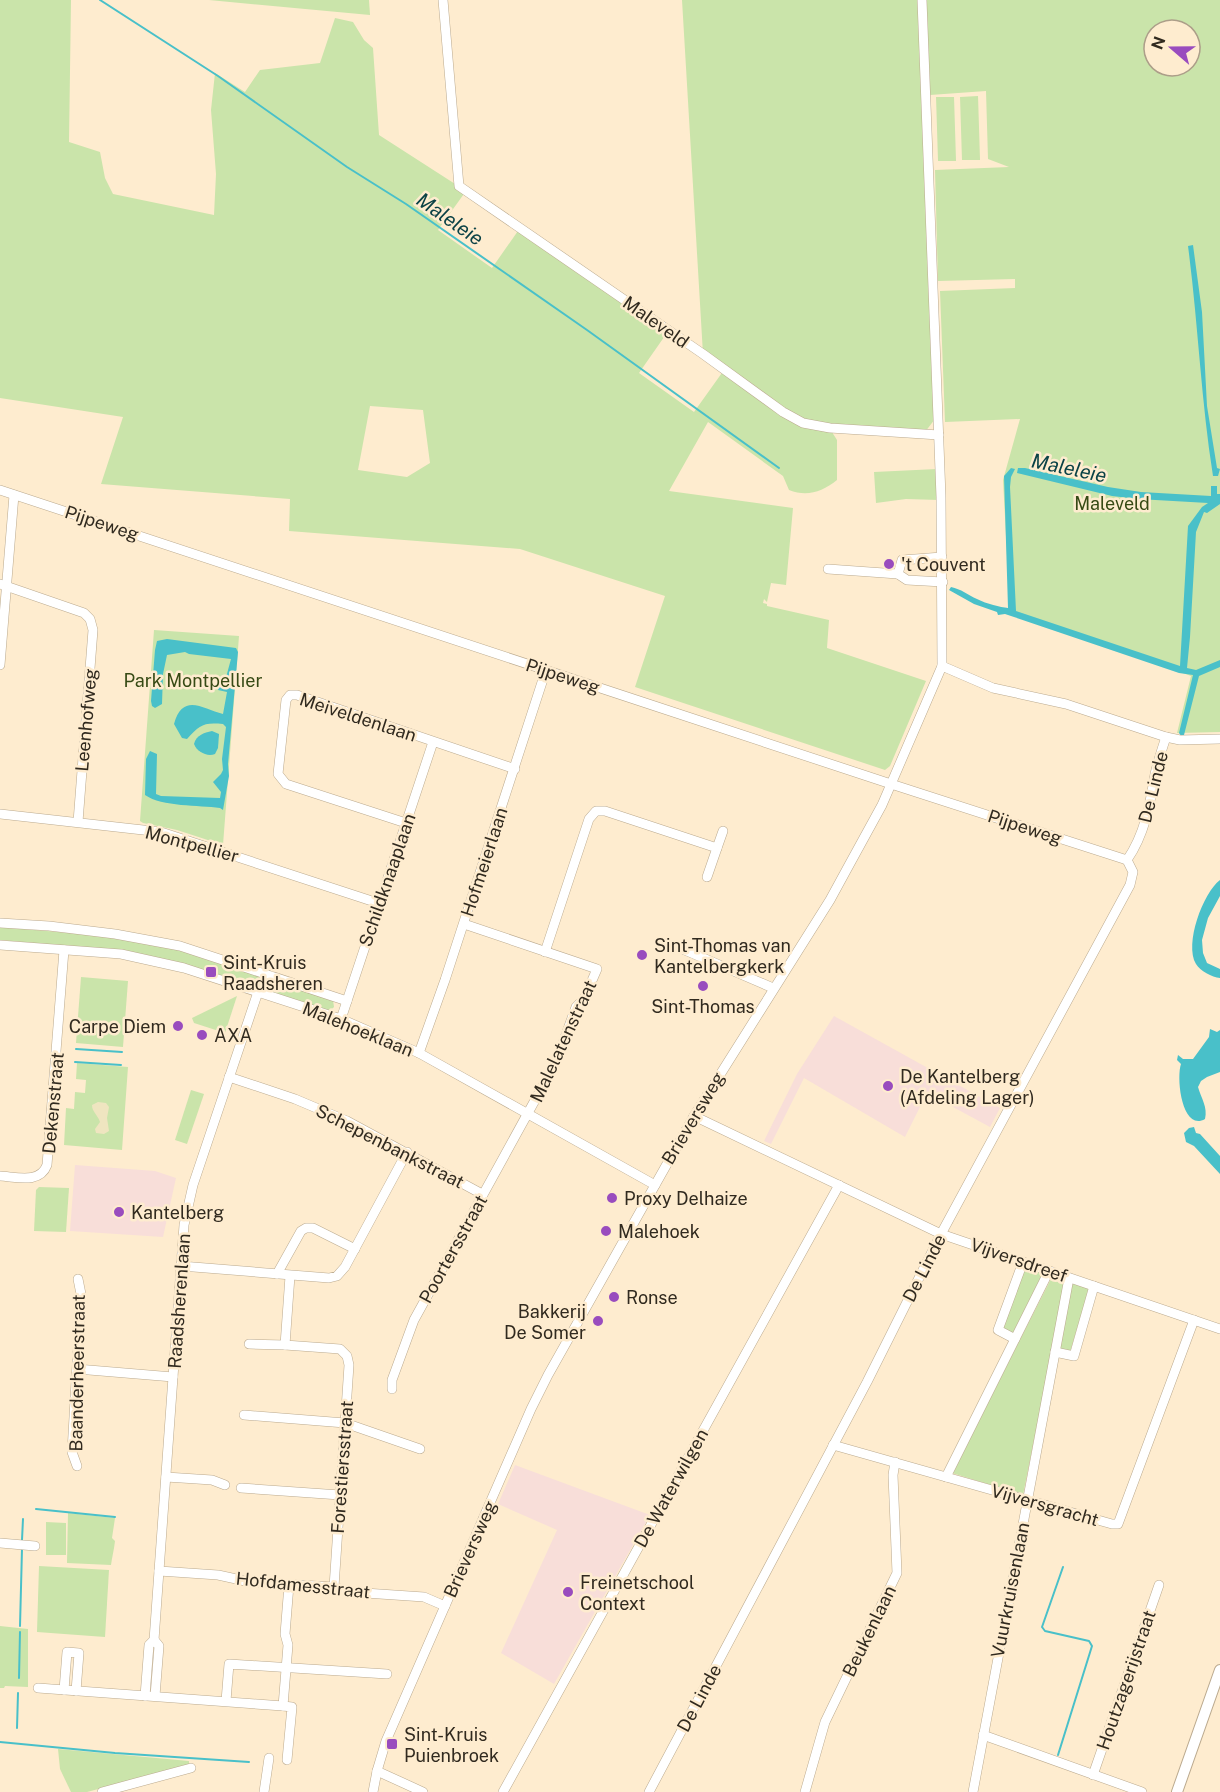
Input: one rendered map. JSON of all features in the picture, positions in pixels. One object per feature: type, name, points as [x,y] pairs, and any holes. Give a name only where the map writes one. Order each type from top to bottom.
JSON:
[{"type":"main road","points":[[1177,1792],[1220,1670]]},
{"type":"street","name":"Maleveld","points":[[443,0],[459,186],[703,354],[783,412],[803,423],[830,428],[939,435]]},
{"type":"street","points":[[922,0],[939,435]]},
{"type":"street","name":"Brieversweg","points":[[373,1792],[376,1771],[386,1741],[531,1408],[693,1116],[830,900],[891,784],[942,666],[943,582],[939,435]]},
{"type":"street","name":"Pijpeweg","points":[[0,490],[1127,860]]},
{"type":"street","points":[[0,665],[3,585],[14,495]]},
{"type":"street","points":[[898,574],[902,560],[942,557]]},
{"type":"street","points":[[828,569],[898,574],[907,580],[943,582]]},
{"type":"street","name":"Leenhofweg","points":[[3,585],[84,613],[90,619],[93,630],[78,822]]},
{"type":"street","points":[[942,666],[993,688],[1066,704],[1166,737],[1180,740],[1220,739]]},
{"type":"street","name":"Hofmeierlaan","points":[[419,1053],[464,924],[546,670]]},
{"type":"street","name":"Meiveldenlaan","points":[[406,823],[286,784],[278,774],[286,700],[290,695],[297,695],[515,769]]},
{"type":"street","name":"De Linde","points":[[649,1792],[833,1445],[941,1234],[1130,885],[1133,872],[1127,860],[1133,852],[1148,816],[1156,772],[1166,737]]},
{"type":"street","name":"Schildknaaplaan","points":[[341,1019],[433,742]]},
{"type":"street","points":[[464,924],[545,952],[589,819],[596,811],[605,811],[717,848]]},
{"type":"street","name":"Montpellier","points":[[0,814],[161,832],[378,903]]},
{"type":"street","points":[[707,877],[723,831]]},
{"type":"street","name":"Malehoeklaan","points":[[0,923],[109,933],[180,946],[347,1001]]},
{"type":"street","name":"Malehoeklaan","points":[[0,945],[121,954],[184,968],[341,1019],[419,1053],[655,1185]]},
{"type":"street","points":[[680,948],[773,988]]},
{"type":"street","name":"Dekenstraat","points":[[0,1176],[34,1178],[41,1176],[47,1165],[64,950]]},
{"type":"street","name":"Malelatenstraat","points":[[528,1114],[556,1062],[576,1007],[584,999],[597,969],[545,952]]},
{"type":"street","name":"Raadsherenlaan","points":[[145,1696],[149,1645],[154,1640],[181,1266],[188,1204],[258,992]]},
{"type":"street","name":"Schepenbankstraat","points":[[229,1077],[347,1120],[483,1194]]},
{"type":"street","name":"Poortersstraat","points":[[392,1389],[392,1380],[414,1320],[528,1114]]},
{"type":"street","name":"Vijversdreef","points":[[693,1116],[941,1234],[1220,1329]]},
{"type":"street","points":[[181,1266],[290,1276],[329,1278],[337,1276],[345,1267],[407,1152]]},
{"type":"street","name":"De Waterwilgen","points":[[503,1792],[839,1185]]},
{"type":"street","points":[[277,1274],[301,1231],[306,1228],[314,1228],[355,1249]]},
{"type":"street","points":[[1015,1339],[998,1330],[1023,1262]]},
{"type":"street","points":[[946,1477],[1049,1271]]},
{"type":"street","points":[[249,1344],[285,1346],[290,1276]]},
{"type":"street","name":"Vuurkruisenlaan","points":[[973,1792],[1069,1278]]},
{"type":"street","name":"Baanderheerstraat","points":[[77,1466],[72,1452],[81,1294],[78,1279]]},
{"type":"street","points":[[1055,1352],[1074,1356],[1094,1286]]},
{"type":"street","name":"Vijversgracht","points":[[833,1445],[1118,1524],[1194,1320]]},
{"type":"street","name":"Forestiersstraat","points":[[285,1346],[340,1349],[347,1356],[349,1365],[334,1587]]},
{"type":"street","points":[[77,1369],[173,1377]]},
{"type":"street","points":[[244,1415],[345,1423],[420,1449]]},
{"type":"street","name":"Beukenlaan","points":[[804,1792],[825,1722],[897,1573],[893,1475],[895,1462]]},
{"type":"street","points":[[166,1477],[212,1480],[225,1485]]},
{"type":"street","points":[[241,1488],[340,1496]]},
{"type":"street","points":[[0,1543],[35,1546]]},
{"type":"street","name":"Hofdamesstraat","points":[[159,1571],[218,1575],[249,1582],[334,1587],[350,1592],[424,1597],[445,1606]]},
{"type":"street","points":[[283,1706],[288,1645],[285,1634],[289,1585]]},
{"type":"street","name":"Houtzagerijstraat","points":[[1093,1775],[1159,1585]]},
{"type":"street","name":"Raadsherenlaan","points":[[154,1640],[159,1646],[155,1696]]},
{"type":"street","points":[[64,1690],[67,1652],[79,1653],[76,1691]]},
{"type":"street","points":[[226,1701],[229,1664],[387,1674]]},
{"type":"street","points":[[38,1688],[292,1707],[287,1760]]},
{"type":"street","points":[[983,1735],[1142,1792]]},
{"type":"street","points":[[264,1792],[269,1758]]},
{"type":"street","points":[[102,1792],[191,1768]]},
{"type":"street","points":[[376,1771],[423,1792]]},
{"type":"shaded area","name":"De Kantelberg (Afdeling Lager)","points":[[834,1016],[1000,1108],[990,1127],[927,1093],[905,1137],[804,1078],[771,1144],[764,1141],[797,1074]]},
{"type":"shaded area","name":"Kantelberg","points":[[75,1165],[155,1171],[176,1178],[163,1237],[70,1231]]},
{"type":"shaded area","name":"Freinetschool Context","points":[[515,1465],[650,1515],[554,1684],[501,1653],[557,1530],[498,1504]]},
{"type":"green space","points":[[0,0],[71,0],[69,142],[100,152],[105,178],[113,194],[214,215],[216,174],[211,110],[215,73],[245,92],[260,70],[320,63],[335,18],[353,22],[364,40],[373,48],[379,135],[466,191],[438,230],[492,268],[520,228],[669,330],[639,373],[694,412],[724,370],[703,354],[682,0],[919,0],[935,419],[925,432],[830,429],[837,440],[837,480],[826,488],[808,493],[789,490],[783,476],[708,422],[669,491],[793,508],[786,585],[771,583],[767,602],[764,599],[763,603],[767,606],[829,620],[827,648],[926,681],[890,766],[885,770],[635,687],[665,596],[520,549],[289,531],[290,499],[101,484],[123,417],[0,398]],"holes":[[[370,406],[423,410],[430,463],[407,477],[358,470]]]},
{"type":"green space","points":[[209,0],[369,0],[370,15]]},
{"type":"green space","name":"Maleveld","points":[[926,0],[1220,0],[1220,732],[1177,733],[1191,676],[1010,611],[1003,480],[1020,419],[945,422],[940,291],[1015,288],[1015,279],[938,281],[935,170],[1009,167],[988,159],[986,91],[930,95]]},
{"type":"green space","points":[[978,96],[980,160],[962,160],[960,97]]},
{"type":"green space","points":[[936,97],[954,97],[956,161],[938,161]]},
{"type":"green space","points":[[937,469],[939,500],[906,499],[876,503],[874,472]]},
{"type":"green space","name":"Park Montpellier","points":[[154,630],[239,636],[223,845],[140,821]]},
{"type":"green space","points":[[0,927],[117,937],[178,949],[333,1000],[334,1007],[330,1011],[113,950],[0,940]]},
{"type":"green space","points":[[81,977],[128,981],[123,1047],[76,1043]]},
{"type":"green space","points":[[237,996],[225,1033],[194,1023],[192,1018]]},
{"type":"green space","points":[[77,1063],[128,1067],[122,1150],[64,1145],[66,1108],[74,1109],[75,1092],[85,1093],[86,1080],[76,1079]]},
{"type":"green space","points":[[191,1090],[204,1094],[187,1144],[175,1140]]},
{"type":"green space","points":[[39,1187],[69,1188],[66,1232],[34,1231],[36,1190]]},
{"type":"green space","points":[[1025,1269],[1042,1272],[1043,1276],[1014,1333],[1005,1332],[1003,1327]]},
{"type":"green space","points":[[1051,1279],[1065,1285],[1023,1495],[952,1473]]},
{"type":"green space","points":[[1074,1283],[1089,1289],[1070,1352],[1060,1350]]},
{"type":"green space","points":[[68,1513],[115,1518],[112,1538],[115,1541],[111,1565],[67,1563]]},
{"type":"green space","points":[[46,1522],[66,1523],[66,1555],[46,1555]]},
{"type":"green space","points":[[39,1566],[109,1570],[105,1637],[37,1632]]},
{"type":"green space","points":[[0,1626],[28,1629],[28,1687],[5,1686],[0,1688]]},
{"type":"green space","points":[[58,1749],[189,1761],[189,1765],[87,1792],[71,1792],[60,1769]]},
{"type":"sand","points":[[98,1102],[106,1103],[109,1107],[107,1118],[109,1131],[104,1134],[96,1133],[95,1129],[100,1122],[92,1105]]},
{"type":"water","points":[[1193,245],[1202,312],[1207,406],[1217,468],[1220,469],[1218,476],[1213,476],[1205,419],[1188,246]]},
{"type":"water","points":[[1011,468],[1015,469],[1010,487],[1016,611],[1180,666],[1188,526],[1202,507],[1208,503],[1112,496],[1017,473],[1018,468],[1141,492],[1211,496],[1211,486],[1217,486],[1220,504],[1207,513],[1204,512],[1196,532],[1187,668],[1196,670],[1220,660],[1220,667],[1199,676],[1184,735],[1181,736],[1179,733],[1193,675],[1179,673],[1005,614],[998,615],[997,612],[974,604],[949,590],[951,587],[955,588],[985,602],[1008,608],[1004,476]]},
{"type":"water","points":[[167,639],[236,648],[238,652],[228,764],[229,776],[223,810],[171,804],[145,795],[146,759],[150,751],[157,754],[156,794],[220,798],[221,792],[213,782],[223,770],[226,727],[223,724],[206,724],[187,739],[182,738],[174,724],[178,714],[188,705],[223,714],[227,692],[218,690],[225,681],[231,659],[185,652],[167,655],[163,674],[162,704],[155,708],[151,701],[155,650],[157,641]]},
{"type":"water","points":[[212,731],[219,734],[218,748],[212,755],[200,751],[194,744],[198,736]]},
{"type":"water","points":[[1220,880],[1220,896],[1208,918],[1202,940],[1207,963],[1220,969],[1220,978],[1198,967],[1193,955],[1192,944],[1202,907],[1207,896]]},
{"type":"water","points":[[1210,1029],[1217,1032],[1220,1030],[1220,1072],[1201,1081],[1198,1087],[1206,1115],[1205,1119],[1197,1121],[1191,1118],[1182,1102],[1179,1080],[1181,1064],[1177,1060],[1178,1055],[1183,1059],[1193,1059],[1209,1037]]},
{"type":"water","points":[[1194,1127],[1196,1133],[1200,1134],[1220,1156],[1220,1174],[1194,1146],[1186,1142],[1184,1133]]},
{"type":"waterway","name":"Maleleie","points":[[100,0],[218,76],[347,167],[406,204],[779,468]]},
{"type":"waterway","points":[[76,1049],[122,1052]]},
{"type":"waterway","points":[[75,1062],[121,1065]]},
{"type":"waterway","points":[[36,1509],[115,1517]]},
{"type":"waterway","points":[[22,1540],[23,1519]]},
{"type":"waterway","points":[[20,1626],[22,1549]]},
{"type":"waterway","points":[[1058,1755],[1092,1646],[1089,1641],[1045,1631],[1042,1627],[1063,1567]]},
{"type":"waterway","points":[[19,1678],[20,1632]]},
{"type":"waterway","points":[[17,1728],[18,1693]]},
{"type":"waterway","points":[[0,1742],[249,1762]]},
{"type":"place","name":"'t Couvent","points":[[889,564]]},
{"type":"place","name":"Sint-Thomas van Kantelbergkerk","points":[[642,955]]},
{"type":"place","name":"Sint-Kruis Raadsheren","points":[[211,972]]},
{"type":"place","name":"Sint-Thomas","points":[[703,986]]},
{"type":"place","name":"Carpe Diem","points":[[178,1026]]},
{"type":"place","name":"AXA","points":[[202,1035]]},
{"type":"place","name":"De Kantelberg (Afdeling Lager)","points":[[888,1086]]},
{"type":"place","name":"Proxy Delhaize","points":[[612,1198]]},
{"type":"place","name":"Kantelberg","points":[[119,1212]]},
{"type":"place","name":"Malehoek","points":[[606,1231]]},
{"type":"place","name":"Ronse","points":[[614,1297]]},
{"type":"place","name":"Bakkerij De Somer","points":[[598,1321]]},
{"type":"place","name":"Freinetschool Context","points":[[568,1592]]},
{"type":"place","name":"Sint-Kruis Puienbroek","points":[[392,1744]]}]
